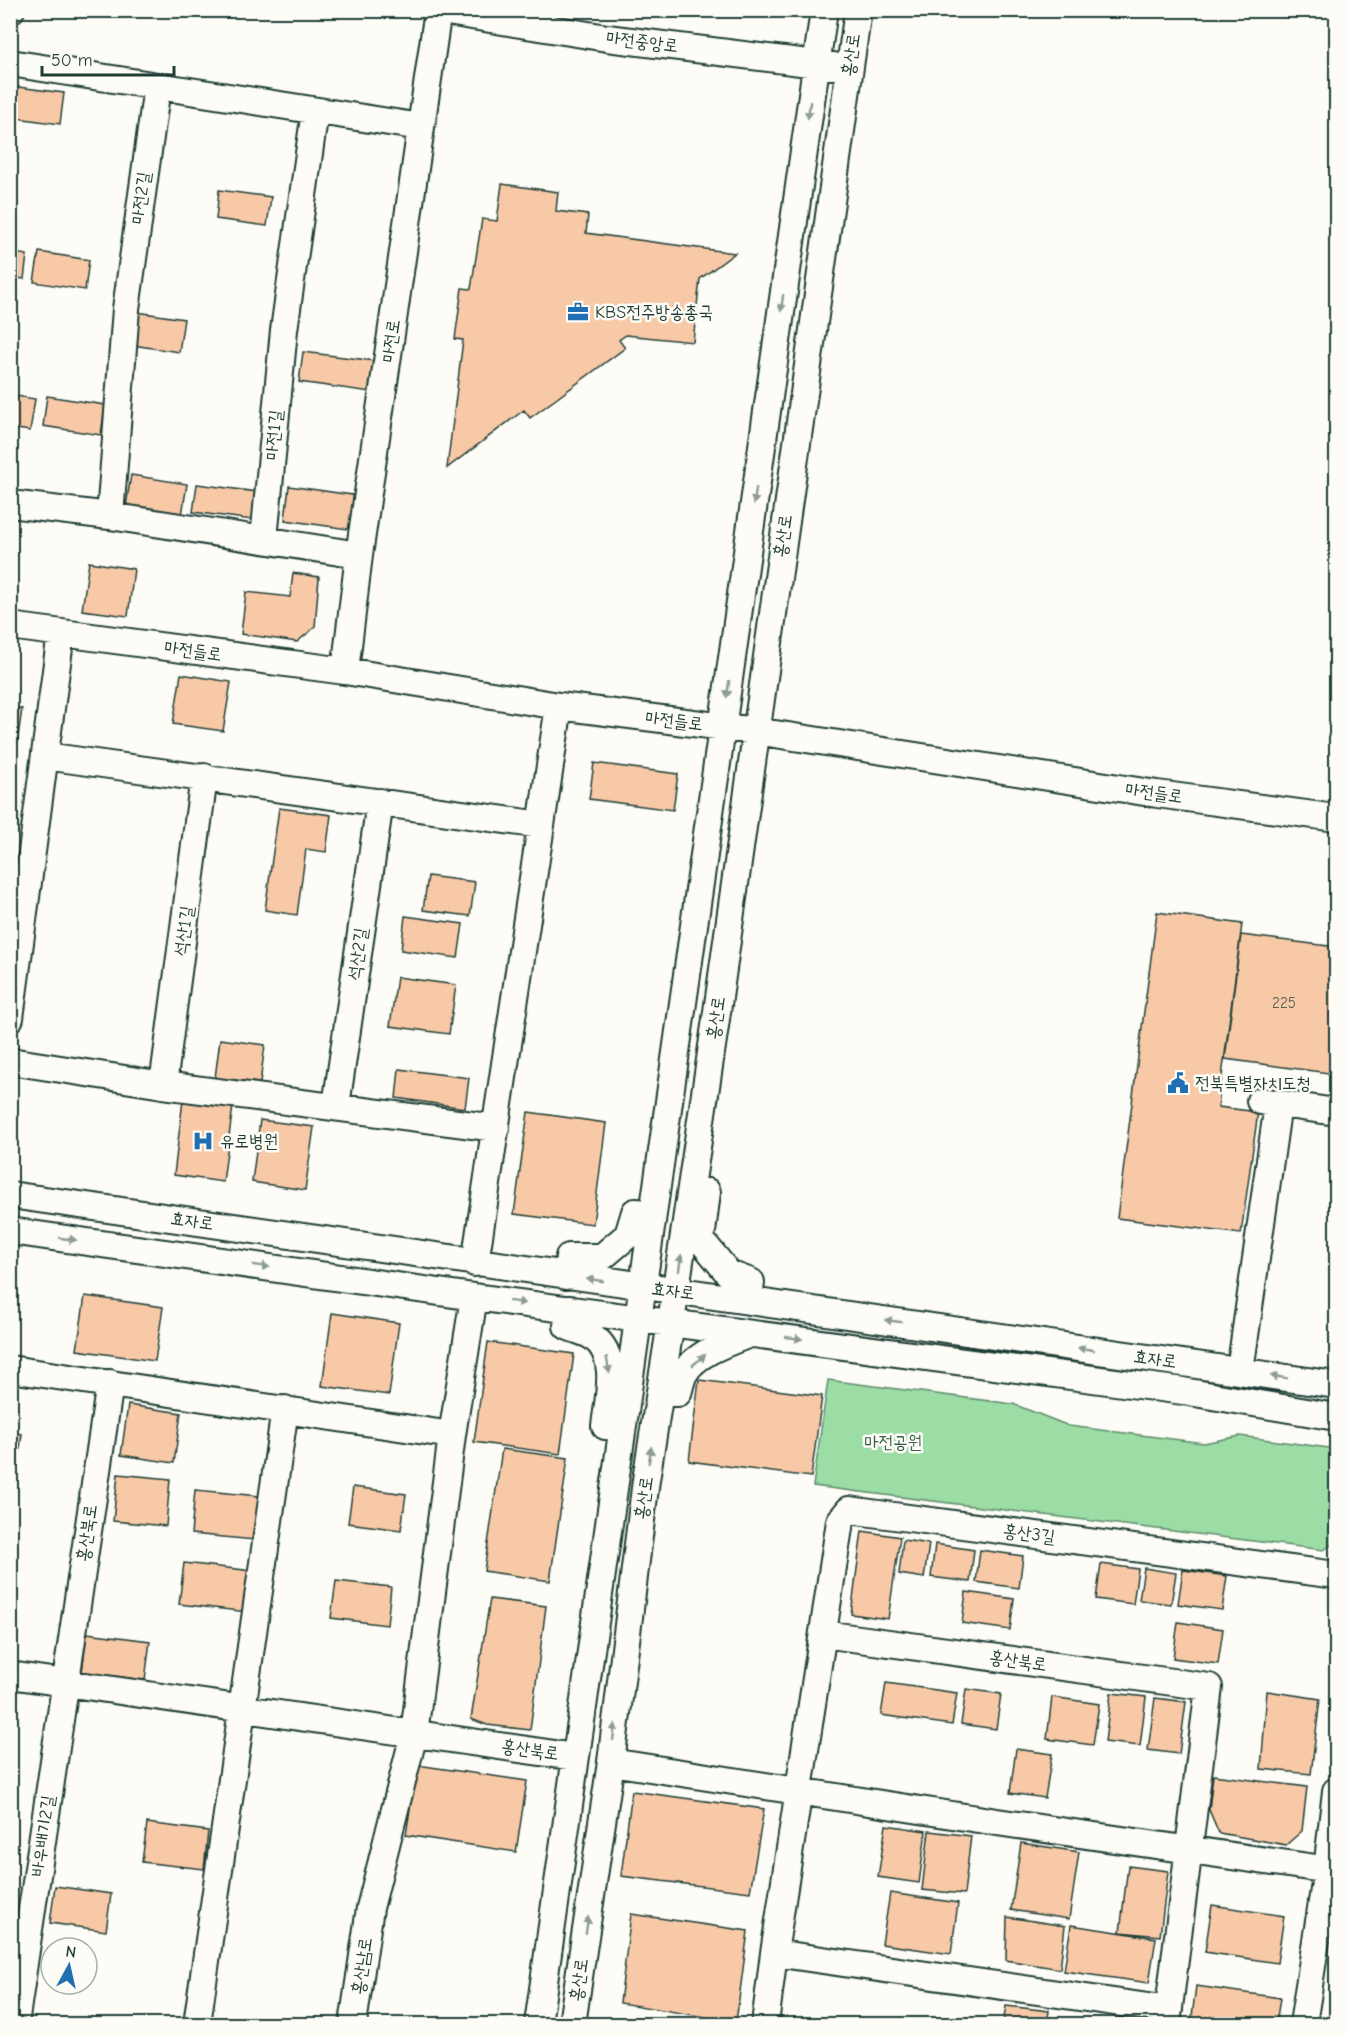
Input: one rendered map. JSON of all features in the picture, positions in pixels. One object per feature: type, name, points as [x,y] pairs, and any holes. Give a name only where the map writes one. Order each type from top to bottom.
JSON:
[{"type":"street","name":"홍산로","points":[[538,2025],[824,10]]},
{"type":"street","name":"홍산로","points":[[572,2025],[610,1762],[646,1480],[676,1291],[858,10]]},
{"type":"street","name":"마전중앙로","points":[[437,11],[607,38],[849,67]]},
{"type":"street","name":"마전로","points":[[345,671],[359,555],[437,11]]},
{"type":"street","points":[[10,63],[421,128]]},
{"type":"street","name":"마전2길","points":[[110,516],[126,309],[157,87]]},
{"type":"street","name":"마전1길","points":[[264,539],[284,330],[315,111]]},
{"type":"street","points":[[10,504],[110,516],[359,555]]},
{"type":"street","name":"마전들로","points":[[10,626],[345,671],[559,706],[723,726],[1157,794],[1336,818]]},
{"type":"street","points":[[10,1018],[61,633]]},
{"type":"street","points":[[475,1263],[559,706]]},
{"type":"street","points":[[45,756],[542,825]]},
{"type":"street","name":"석산1길","points":[[163,1085],[204,777]]},
{"type":"street","name":"석산2길","points":[[336,1106],[380,802]]},
{"type":"street","points":[[10,1061],[163,1085],[496,1128]]},
{"type":"street","points":[[1240,1371],[1269,1102],[1336,1112]]},
{"type":"street","points":[[691,1182],[708,1184],[701,1240],[729,1274],[751,1282],[749,1301]]},
{"type":"street","name":"효자로","points":[[10,1195],[1336,1385]]},
{"type":"street","points":[[567,1276],[569,1257],[602,1257],[628,1235],[635,1212],[653,1213]]},
{"type":"street","name":"효자로","points":[[10,1231],[474,1297],[1183,1391],[1336,1417]]},
{"type":"street","points":[[414,1734],[452,1435],[474,1297]]},
{"type":"street","points":[[569,1308],[567,1326],[594,1337],[608,1357],[610,1375],[605,1426],[622,1427]]},
{"type":"street","points":[[660,1392],[678,1393],[685,1373],[700,1358],[722,1345],[753,1333]]},
{"type":"street","points":[[10,1369],[452,1435]]},
{"type":"street","name":"홍산북로","points":[[65,1682],[110,1383]]},
{"type":"street","points":[[197,2025],[285,1409]]},
{"type":"street","name":"홍산3길","points":[[823,1634],[840,1521],[849,1510],[1336,1575]]},
{"type":"street","points":[[765,2025],[823,1634]]},
{"type":"street","name":"홍산북로","points":[[774,1953],[1168,2017],[1209,1687],[823,1634]]},
{"type":"street","name":"홍산북로","points":[[10,1675],[575,1757]]},
{"type":"street","name":"바우배기2길","points":[[15,2025],[65,1682]]},
{"type":"street","name":"홍산남로","points":[[353,2025],[370,1908],[414,1734]]},
{"type":"street","points":[[610,1762],[1332,1871]]},
{"type":"street","points":[[1303,2025],[1332,1871],[1336,1791]]},
{"type":"green space","name":"마전공원","points":[[828,1380],[1013,1404],[1069,1426],[1204,1443],[1240,1436],[1336,1449],[1336,1541],[1324,1550],[813,1486]]},
{"type":"building","points":[[10,86],[64,93],[60,124],[10,117]]},
{"type":"building","name":"KBS전주방송총국","points":[[502,184],[558,192],[556,211],[588,215],[586,233],[735,253],[700,279],[693,342],[626,335],[619,340],[625,348],[530,418],[524,410],[447,468],[463,340],[455,339],[462,288],[471,289],[482,219],[497,221]]},
{"type":"building","points":[[219,190],[271,197],[267,226],[216,219]]},
{"type":"building","points":[[10,252],[27,255],[24,279],[10,277]]},
{"type":"building","points":[[39,252],[89,260],[85,290],[34,282]]},
{"type":"building","points":[[130,311],[184,319],[179,352],[126,344]]},
{"type":"building","points":[[303,352],[375,361],[371,392],[299,382]]},
{"type":"building","points":[[10,395],[35,399],[30,431],[10,428]]},
{"type":"building","points":[[47,396],[105,405],[101,435],[43,426]]},
{"type":"building","points":[[131,475],[187,484],[182,515],[126,506]]},
{"type":"building","points":[[197,484],[257,492],[253,520],[193,512]]},
{"type":"building","points":[[289,486],[359,496],[355,530],[285,520]]},
{"type":"building","points":[[89,562],[134,569],[128,616],[82,610]]},
{"type":"building","points":[[293,573],[319,577],[315,627],[297,642],[241,634],[246,592],[290,597]]},
{"type":"building","points":[[181,674],[231,682],[223,731],[173,724]]},
{"type":"building","points":[[10,708],[22,709],[16,751],[10,750]]},
{"type":"building","points":[[594,763],[678,774],[673,810],[589,799]]},
{"type":"building","points":[[279,808],[331,815],[326,852],[306,849],[297,915],[265,910]]},
{"type":"building","points":[[428,876],[475,882],[470,916],[423,910]]},
{"type":"building","name":"전북특별자치도청","points":[[1157,912],[1242,924],[1218,1107],[1258,1112],[1241,1234],[1117,1218]]},
{"type":"building","points":[[405,916],[463,924],[458,958],[401,950]]},
{"type":"building","name":"전북특별자치도청","points":[[1241,935],[1336,947],[1336,1074],[1225,1059]]},
{"type":"building","points":[[397,977],[456,985],[449,1034],[390,1026]]},
{"type":"building","points":[[220,1039],[265,1045],[260,1083],[215,1078]]},
{"type":"building","points":[[399,1069],[469,1078],[465,1108],[396,1098]]},
{"type":"building","name":"유로병원","points":[[183,1100],[233,1106],[223,1182],[174,1175]]},
{"type":"building","points":[[528,1112],[606,1123],[593,1224],[514,1214]]},
{"type":"building","points":[[260,1120],[314,1127],[305,1190],[252,1182]]},
{"type":"building","points":[[85,1296],[163,1307],[155,1361],[77,1350]]},
{"type":"building","points":[[332,1313],[399,1323],[389,1395],[322,1386]]},
{"type":"building","points":[[488,1342],[574,1354],[560,1454],[474,1442]]},
{"type":"building","points":[[699,1380],[822,1396],[811,1477],[689,1461]]},
{"type":"building","points":[[128,1405],[181,1413],[174,1463],[121,1455]]},
{"type":"building","points":[[10,1432],[22,1434],[16,1477],[10,1476]]},
{"type":"building","points":[[502,1449],[568,1458],[550,1581],[484,1571]]},
{"type":"building","points":[[118,1474],[170,1479],[166,1526],[113,1521]]},
{"type":"building","points":[[353,1487],[406,1494],[401,1530],[348,1523]]},
{"type":"building","points":[[195,1490],[259,1496],[255,1540],[191,1534]]},
{"type":"building","points":[[862,1531],[900,1537],[888,1619],[851,1614]]},
{"type":"building","points":[[903,1540],[929,1544],[924,1578],[899,1574]]},
{"type":"building","points":[[935,1544],[974,1550],[970,1582],[931,1577]]},
{"type":"building","points":[[980,1550],[1023,1556],[1019,1588],[976,1582]]},
{"type":"building","points":[[184,1563],[253,1571],[248,1612],[179,1604]]},
{"type":"building","points":[[1101,1564],[1138,1569],[1133,1604],[1096,1599]]},
{"type":"building","points":[[1144,1568],[1176,1573],[1171,1604],[1139,1600]]},
{"type":"building","points":[[1183,1570],[1227,1576],[1222,1610],[1178,1604]]},
{"type":"building","points":[[336,1581],[391,1587],[387,1625],[331,1618]]},
{"type":"building","points":[[966,1592],[1014,1599],[1010,1630],[962,1623]]},
{"type":"building","points":[[490,1599],[546,1606],[530,1730],[487,1725],[471,1719]]},
{"type":"building","points":[[1178,1622],[1223,1629],[1218,1664],[1173,1658]]},
{"type":"building","points":[[87,1633],[150,1641],[145,1680],[82,1672]]},
{"type":"building","points":[[886,1683],[957,1693],[952,1725],[881,1715]]},
{"type":"building","points":[[966,1689],[1001,1694],[996,1729],[961,1724]]},
{"type":"building","points":[[1267,1691],[1320,1699],[1311,1774],[1261,1769]]},
{"type":"building","points":[[1111,1693],[1146,1697],[1140,1746],[1105,1742]]},
{"type":"building","points":[[1052,1697],[1099,1704],[1093,1745],[1047,1739]]},
{"type":"building","points":[[1155,1698],[1186,1702],[1179,1754],[1148,1750]]},
{"type":"building","points":[[1016,1749],[1052,1754],[1045,1798],[1010,1793]]},
{"type":"building","points":[[417,1765],[527,1781],[516,1852],[406,1835]]},
{"type":"building","points":[[1213,1775],[1307,1787],[1302,1831],[1286,1845],[1219,1833],[1209,1810]]},
{"type":"building","points":[[632,1791],[764,1809],[750,1892],[621,1876]]},
{"type":"building","points":[[147,1823],[208,1831],[204,1869],[142,1862]]},
{"type":"building","points":[[886,1825],[926,1831],[919,1883],[878,1877]]},
{"type":"building","points":[[929,1831],[971,1836],[964,1894],[922,1890]]},
{"type":"building","points":[[1021,1843],[1079,1852],[1069,1919],[1011,1910]]},
{"type":"building","points":[[1128,1866],[1168,1871],[1160,1936],[1120,1932]]},
{"type":"building","points":[[55,1886],[111,1894],[106,1931],[50,1923]]},
{"type":"building","points":[[890,1893],[958,1903],[951,1954],[882,1944]]},
{"type":"building","points":[[1212,1905],[1284,1916],[1277,1963],[1205,1952]]},
{"type":"building","points":[[631,1914],[748,1931],[736,2022],[620,2003]]},
{"type":"building","points":[[1007,1917],[1065,1926],[1060,1969],[1006,1960]]},
{"type":"building","points":[[1071,1925],[1156,1938],[1149,1983],[1064,1971]]},
{"type":"building","points":[[1196,1986],[1280,1998],[1276,2024],[1191,2024]]},
{"type":"building","points":[[1006,2006],[1049,2011],[1047,2024],[1003,2024]]},
{"type":"place","name":"KBS전주방송총국","points":[[578,312]]},
{"type":"place","name":"전북특별자치도청","points":[[1178,1083]]},
{"type":"place","name":"유로병원","points":[[203,1141]]}]
